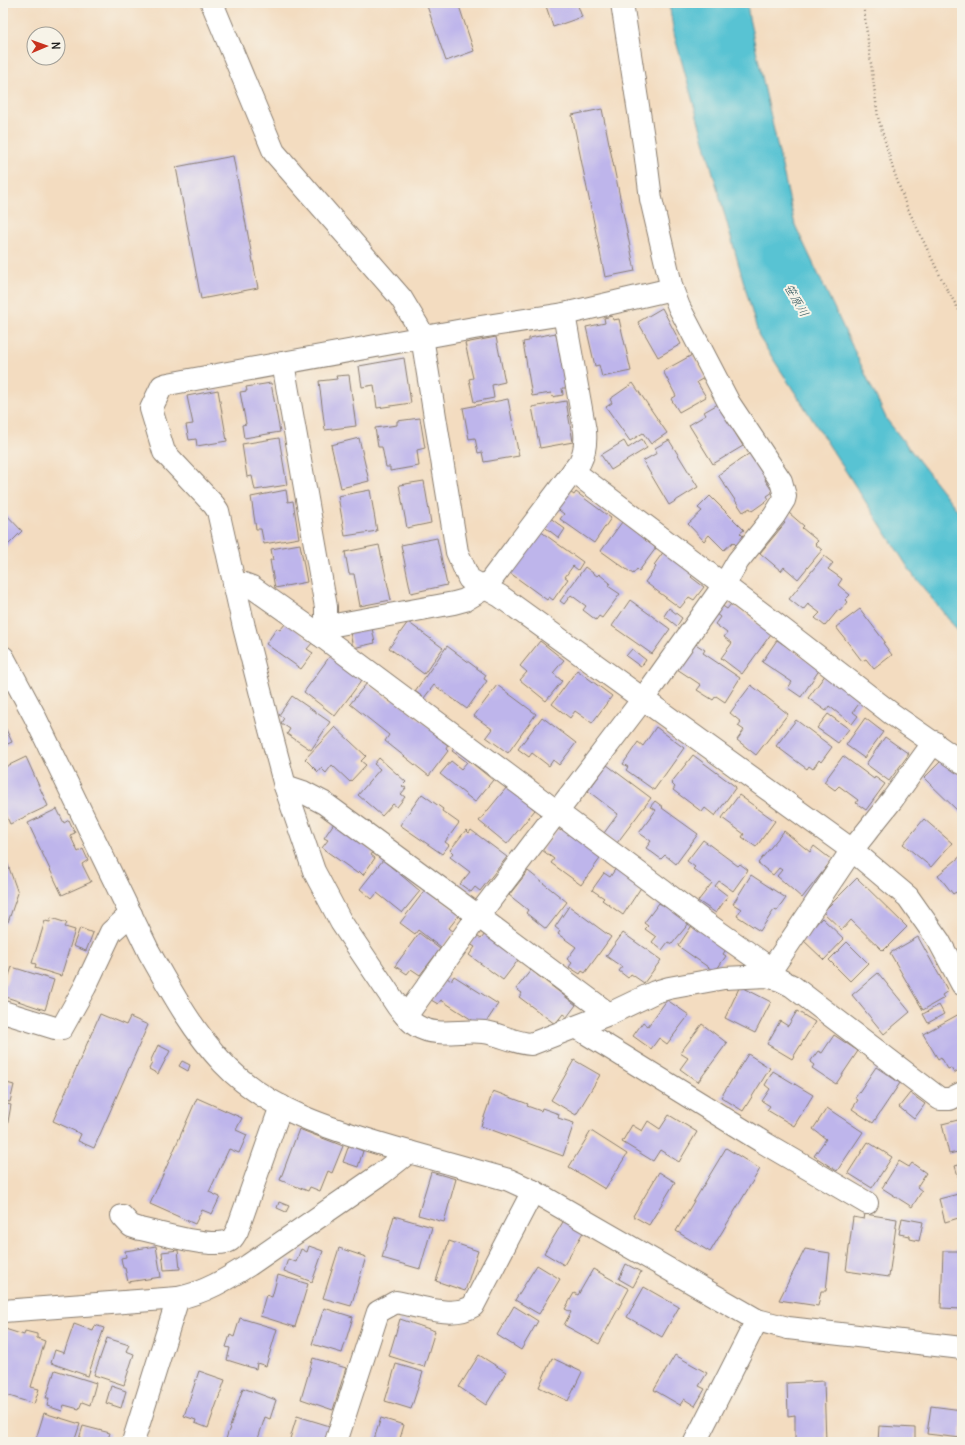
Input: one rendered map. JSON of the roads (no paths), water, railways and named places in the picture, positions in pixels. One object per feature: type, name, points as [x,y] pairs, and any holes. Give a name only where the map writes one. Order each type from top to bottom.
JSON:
[{"type":"street","points":[[212,3],[274,152],[401,298],[419,328],[422,337],[457,552],[469,579],[500,596],[643,699],[852,850],[908,896],[939,941],[962,984]]},
{"type":"street","points":[[406,1016],[478,916],[643,699],[724,585],[738,561],[774,516],[785,496],[781,481],[729,403],[679,307],[672,289],[651,199],[646,151],[622,3]]},
{"type":"street","points":[[672,289],[564,314],[422,337],[162,386],[151,409],[164,452],[218,511],[268,722],[286,786],[314,871],[341,922],[398,1007],[418,1026],[433,1032],[484,1032],[502,1036],[524,1044],[536,1042],[609,1014],[655,992],[724,978],[769,972],[852,850],[892,800],[934,742]]},
{"type":"street","points":[[322,631],[466,600],[485,588],[583,457],[586,440],[564,314]]},
{"type":"street","points":[[283,363],[326,607],[326,617],[322,631]]},
{"type":"street","points":[[573,471],[892,714],[962,763]]},
{"type":"street","points":[[234,583],[252,587],[322,631],[557,812],[769,972],[792,986],[940,1099],[950,1099],[962,1093]]},
{"type":"street","points":[[4,661],[34,715],[162,976],[187,1017],[206,1044],[253,1090],[281,1106],[323,1126],[351,1136],[509,1180],[533,1191],[757,1320],[788,1328],[962,1348]]},
{"type":"street","points":[[286,786],[303,792],[324,803],[609,1014]]},
{"type":"street","points":[[3,1012],[55,1028],[62,1028],[85,987],[111,932],[131,914]]},
{"type":"street","points":[[576,1027],[761,1141],[868,1203]]},
{"type":"street","points":[[122,1216],[131,1226],[140,1229],[210,1243],[225,1242],[230,1240],[237,1231],[281,1106]]},
{"type":"street","points":[[3,1311],[178,1298],[198,1294],[249,1265],[381,1174],[409,1152]]},
{"type":"street","points":[[336,1442],[378,1312],[396,1302],[447,1312],[466,1310],[473,1306],[533,1191]]},
{"type":"street","points":[[230,1240],[249,1265]]},
{"type":"street","points":[[134,1442],[178,1298]]},
{"type":"street","points":[[695,1442],[757,1320]]},
{"type":"water","name":"笹原川","points":[[669,3],[747,3],[749,18],[795,225],[887,420],[962,516],[962,636],[913,575],[759,337],[674,34]]}]
